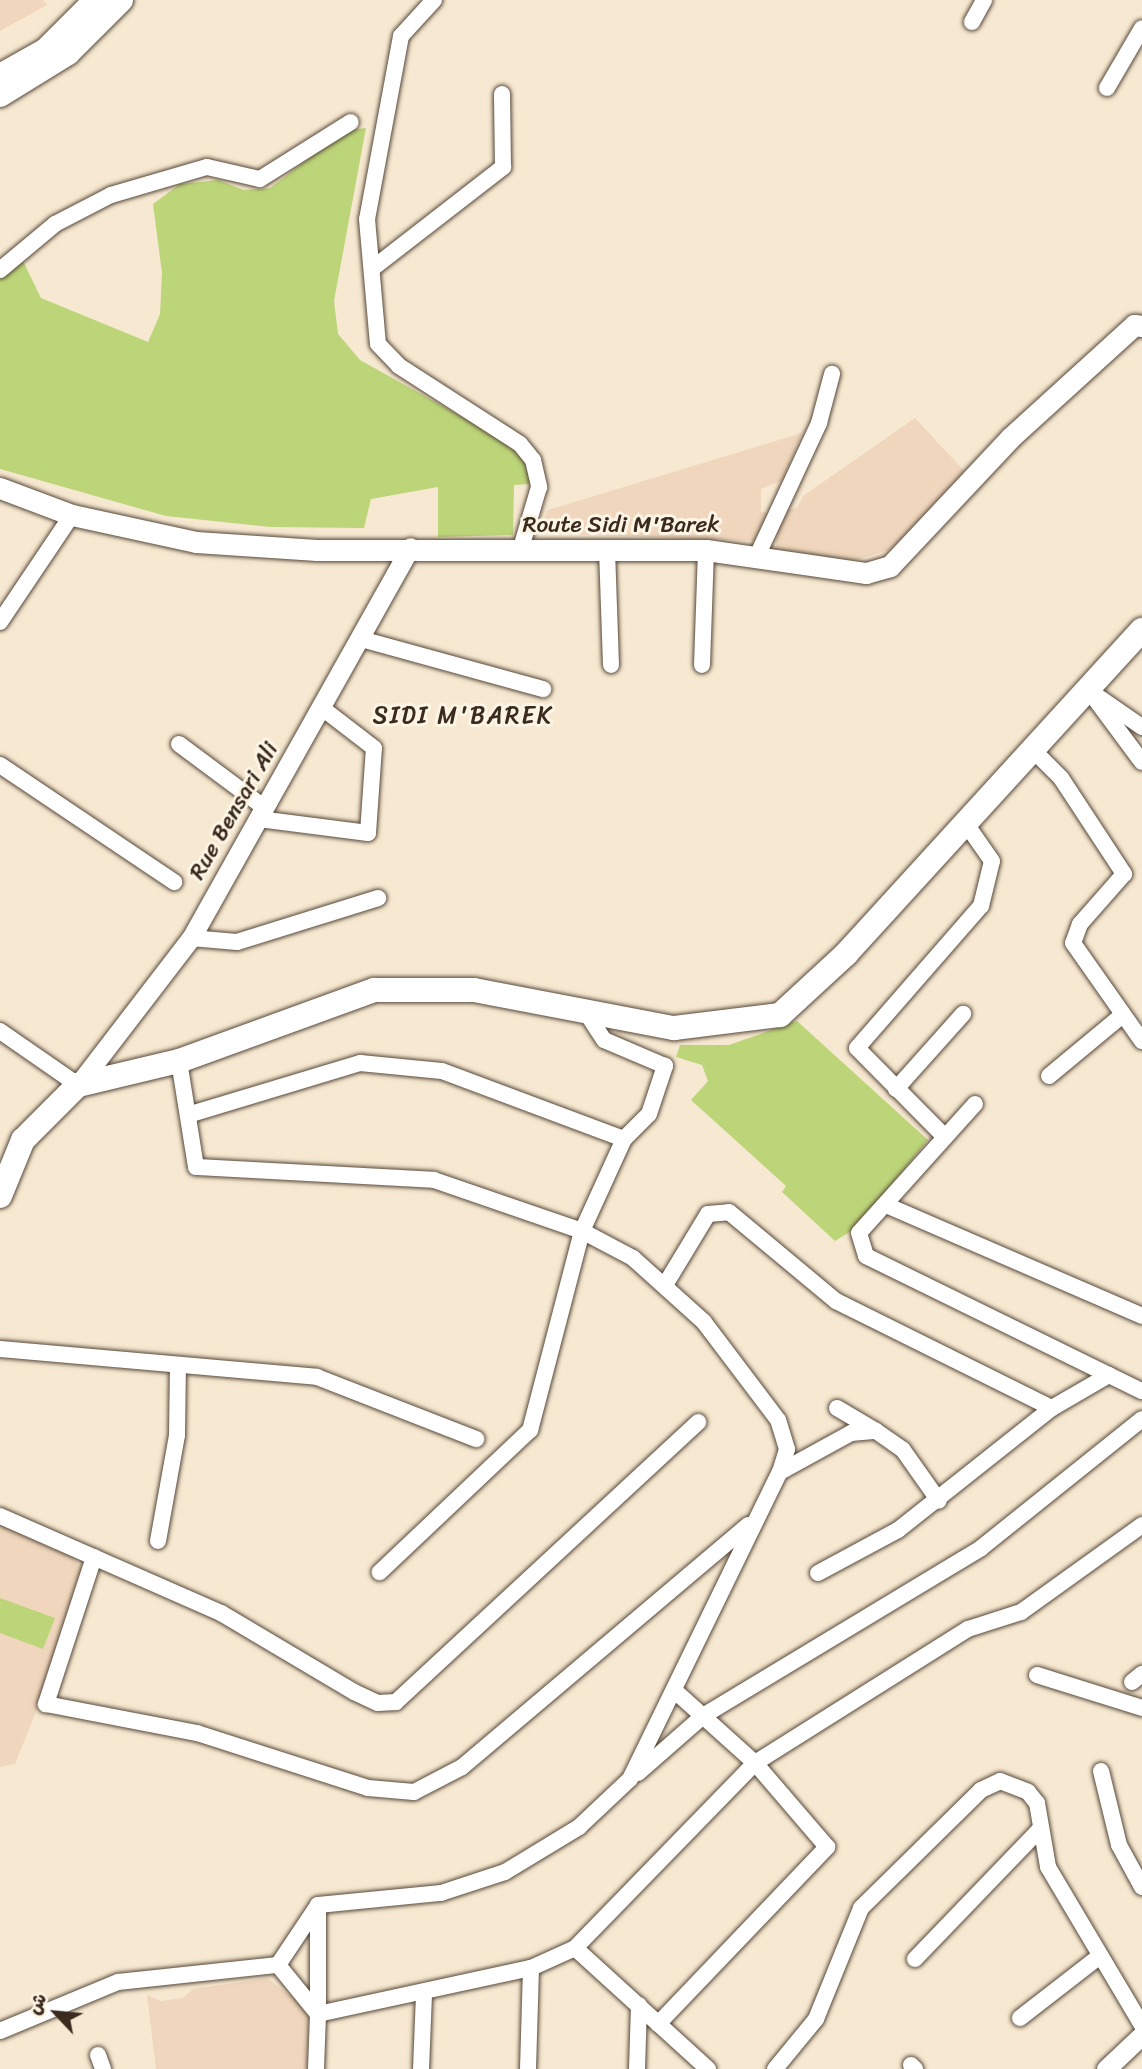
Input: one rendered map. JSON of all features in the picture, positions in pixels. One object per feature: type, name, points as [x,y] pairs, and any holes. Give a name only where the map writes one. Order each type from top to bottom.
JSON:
[{"type":"main road","points":[[0,76],[46,50],[96,0]]},
{"type":"main road","points":[[0,95],[59,60],[121,0]]},
{"type":"main road","name":"Route Sidi M'Barek","points":[[0,488],[72,515],[243,547],[410,547],[520,551],[706,550],[758,554],[844,573],[890,566],[1010,438],[1139,321]]},
{"type":"main road","points":[[0,1196],[11,1152],[78,1085],[179,1061],[374,990],[462,989],[583,1008],[674,1028],[780,1015],[812,990],[1031,748],[1141,632]]},
{"type":"street","points":[[434,0],[401,36],[367,219],[378,344],[399,366],[520,444],[533,460],[539,487],[520,551]]},
{"type":"street","points":[[972,22],[984,0]]},
{"type":"street","points":[[1107,88],[1142,28]]},
{"type":"street","points":[[373,268],[503,167],[502,94]]},
{"type":"street","points":[[0,270],[55,224],[111,195],[207,167],[260,179],[351,122]]},
{"type":"street","points":[[758,554],[819,424],[832,374]]},
{"type":"street","points":[[0,622],[72,515]]},
{"type":"street","name":"Rue Bensari Ali","points":[[78,1085],[191,938],[361,639],[410,547]]},
{"type":"street","points":[[607,550],[611,665]]},
{"type":"street","points":[[702,665],[706,550]]},
{"type":"street","points":[[361,639],[543,689]]},
{"type":"street","points":[[1087,688],[1142,727]]},
{"type":"street","points":[[1087,688],[1142,762]]},
{"type":"street","points":[[178,744],[262,814],[368,833],[374,748],[322,708]]},
{"type":"street","points":[[1031,748],[1061,778],[1124,874],[1080,924],[1073,943],[1120,1017],[1142,1041]]},
{"type":"street","points":[[0,765],[174,881]]},
{"type":"street","points":[[946,1137],[857,1048],[981,906],[992,861],[964,821]]},
{"type":"street","points":[[191,938],[237,942],[378,898]]},
{"type":"street","points":[[380,1572],[530,1430],[582,1231],[624,1139],[649,1114],[664,1066],[604,1040],[583,1008]]},
{"type":"street","points":[[896,1089],[963,1014]]},
{"type":"street","points":[[1049,1076],[1120,1017]]},
{"type":"street","points":[[0,1031],[78,1085]]},
{"type":"street","points":[[179,1061],[191,1114],[196,1167],[434,1180],[582,1231],[634,1258],[704,1322],[778,1420],[786,1449],[780,1472],[752,1521],[630,1779]]},
{"type":"street","points":[[191,1114],[360,1063],[442,1072],[624,1139]]},
{"type":"street","points":[[975,1104],[859,1233],[866,1256],[1142,1391]]},
{"type":"street","points":[[886,1205],[1142,1316]]},
{"type":"street","points":[[665,1285],[708,1214],[729,1212],[836,1301],[1052,1408]]},
{"type":"street","points":[[0,1349],[342,1382],[476,1439]]},
{"type":"street","points":[[158,1541],[177,1435],[178,1365]]},
{"type":"street","points":[[818,1573],[939,1501],[1052,1408],[1109,1375]]},
{"type":"street","points":[[837,1408],[902,1450],[939,1501]]},
{"type":"street","points":[[318,1905],[441,1893],[505,1872],[579,1827],[702,1716],[981,1548],[1142,1419]]},
{"type":"street","points":[[0,1516],[221,1613],[354,1692],[378,1703],[396,1702],[698,1422]]},
{"type":"street","points":[[780,1472],[851,1433],[876,1431]]},
{"type":"street","points":[[94,1557],[46,1704],[197,1733],[368,1788],[414,1792],[462,1768],[752,1521]]},
{"type":"street","points":[[318,2014],[424,1995],[531,1968],[575,1948],[755,1763],[968,1629],[1021,1612],[1142,1525]]},
{"type":"street","points":[[1037,1675],[1142,1708]]},
{"type":"street","points":[[658,2024],[827,1847],[755,1763],[674,1690]]},
{"type":"street","points":[[1101,1771],[1119,1845],[1142,1887]]},
{"type":"street","points":[[775,2069],[816,2019],[861,1908],[981,1790],[1000,1781],[1028,1792],[1037,1803],[1048,1867],[1142,2025]]},
{"type":"street","points":[[915,1959],[1040,1829]]},
{"type":"street","points":[[278,1965],[318,1905]]},
{"type":"street","points":[[316,2069],[318,1905]]},
{"type":"street","points":[[575,1948],[708,2069]]},
{"type":"street","points":[[1020,2018],[1100,1956]]},
{"type":"street","points":[[278,1965],[318,2014]]},
{"type":"street","points":[[0,2031],[118,1982],[278,1965]]},
{"type":"street","points":[[528,2069],[531,1968]]},
{"type":"street","points":[[421,2069],[424,1995]]},
{"type":"street","points":[[637,2069],[639,2005]]},
{"type":"street","points":[[1106,2069],[1142,2035]]},
{"type":"shaded area","points":[[0,0],[43,0],[47,5],[0,31]]},
{"type":"shaded area","points":[[915,418],[968,475],[898,547],[853,561],[776,549],[778,511],[797,508],[803,496]]},
{"type":"shaded area","points":[[802,433],[783,480],[761,489],[761,512],[769,513],[758,541],[538,533],[548,510]]},
{"type":"shaded area","points":[[0,1522],[68,1551],[89,1579],[15,1764],[0,1767]]},
{"type":"shaded area","points":[[267,1978],[309,2010],[307,2069],[156,2069],[147,1995],[161,2001],[183,1998],[193,1989]]},
{"type":"green space","points":[[366,128],[334,301],[338,334],[360,360],[509,443],[525,461],[531,484],[514,485],[513,535],[438,537],[438,487],[371,499],[364,528],[271,527],[166,516],[0,469],[0,276],[21,257],[41,298],[148,342],[160,314],[162,273],[153,204],[180,184],[218,180],[244,190],[270,188],[346,130]]},
{"type":"green space","points":[[797,1021],[928,1140],[856,1228],[835,1241],[782,1192],[786,1186],[691,1100],[708,1081],[702,1065],[676,1057],[680,1045],[729,1045]]},
{"type":"green space","points":[[0,1598],[55,1618],[43,1649],[0,1633]]},
{"type":"district","name":"SIDI M'BAREK","points":[[463,716]]}]
